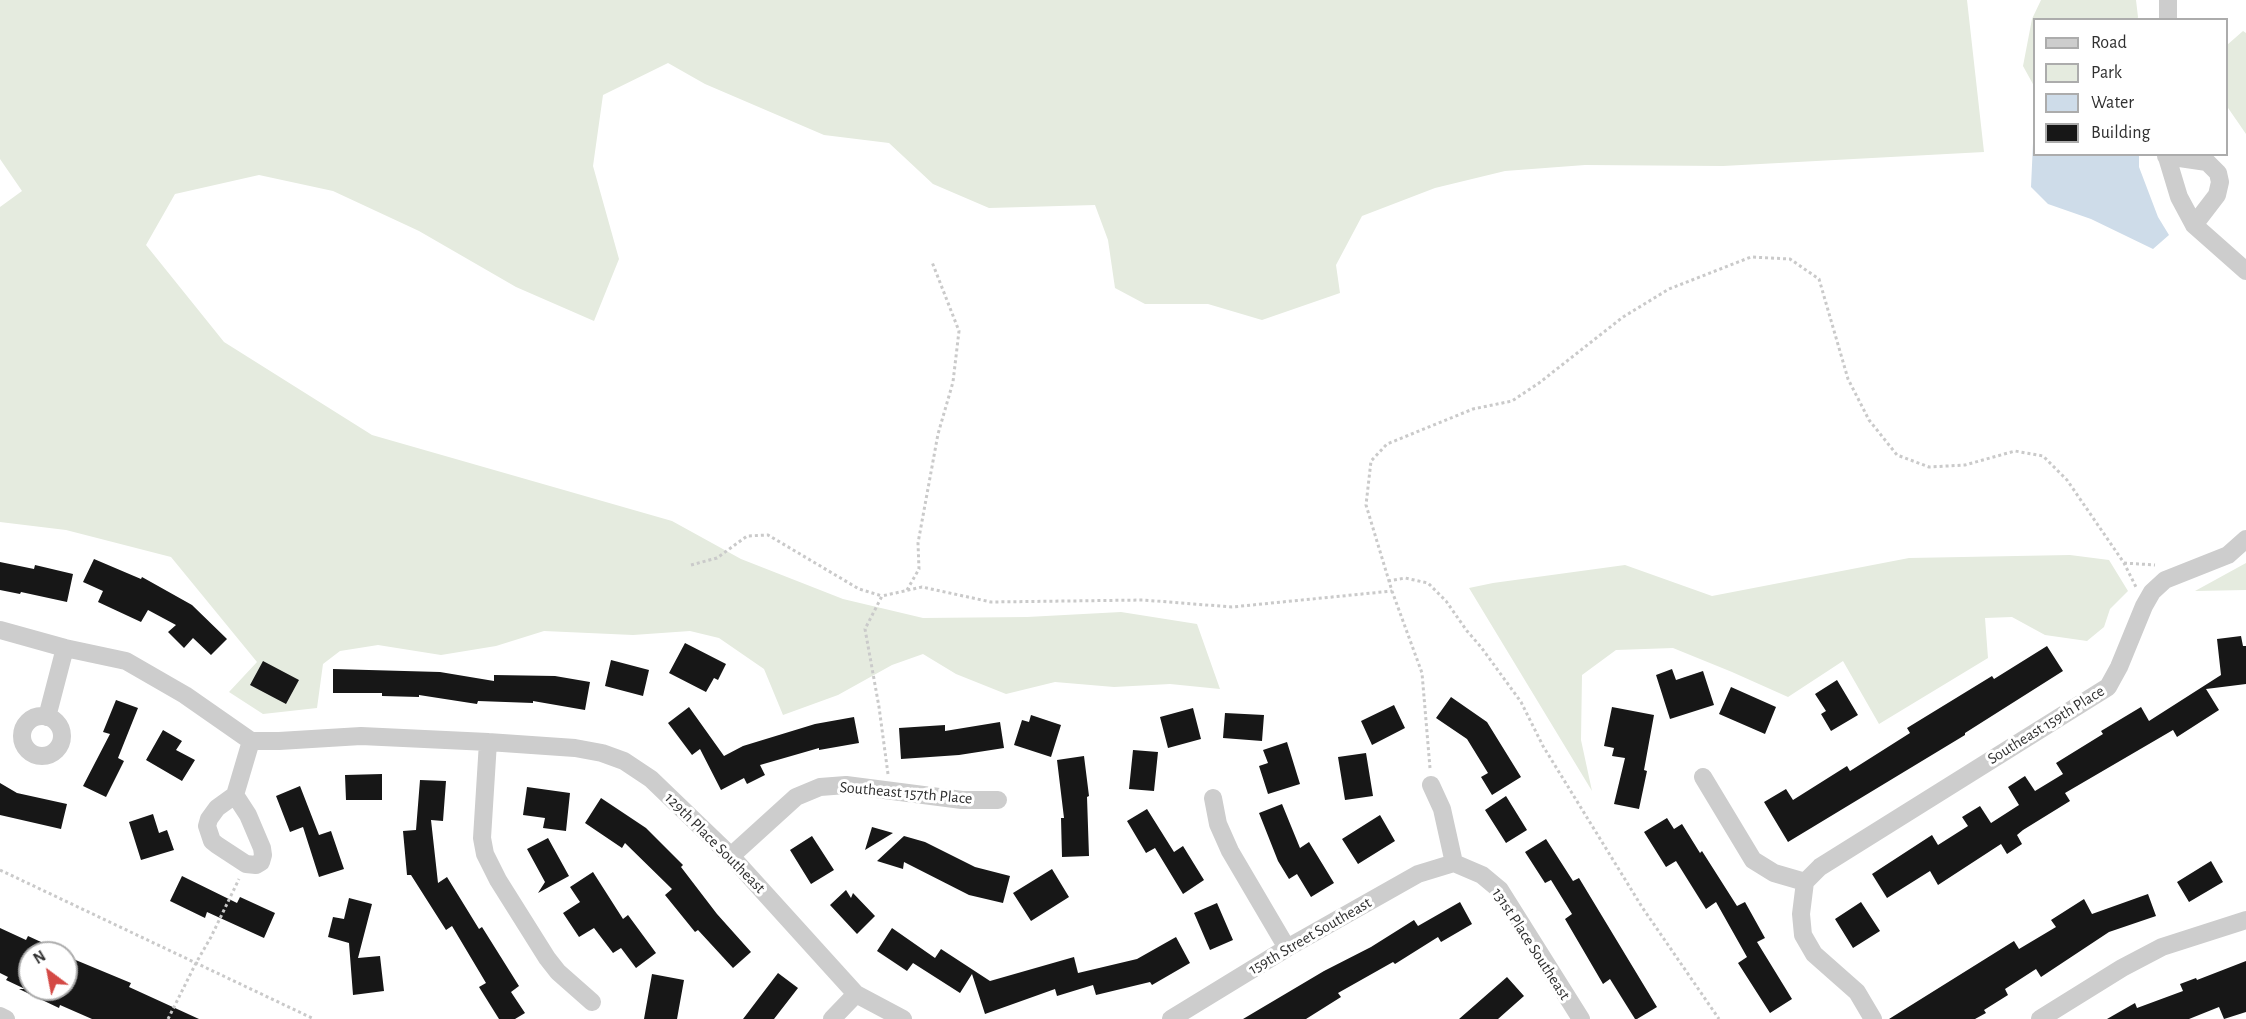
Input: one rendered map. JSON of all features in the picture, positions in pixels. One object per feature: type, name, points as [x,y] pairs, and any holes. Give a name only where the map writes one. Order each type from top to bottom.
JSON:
[{"type":"street","points":[[2168,0],[2168,18]]},
{"type":"street","points":[[2166,156],[2179,197],[2194,225],[2246,271]]},
{"type":"street","points":[[2172,156],[2207,162],[2218,173],[2220,182],[2217,195],[2194,225]]},
{"type":"street","name":"Southeast 159th Place","points":[[1805,882],[1820,867],[2108,687],[2152,592],[2165,580],[2228,555],[2246,539]]},
{"type":"street","points":[[0,630],[126,662],[185,695],[250,741],[235,795],[217,808],[207,826],[212,841],[246,864],[256,866],[261,862],[263,855],[248,815],[235,795]]},
{"type":"street","points":[[47,717],[65,648]]},
{"type":"street","name":"129th Place Southeast","points":[[250,741],[361,736],[488,742],[575,748],[602,753],[624,761],[651,779],[731,856],[856,994],[903,1019]]},
{"type":"street","points":[[488,742],[482,838],[485,854],[498,880],[547,958],[558,972],[592,1002]]},
{"type":"street","points":[[1703,777],[1753,860],[1774,873],[1805,882],[1801,914],[1803,935],[1814,954],[1857,992],[1874,1019]]},
{"type":"street","name":"Southeast 157th Place","points":[[731,856],[796,797],[820,787],[846,784],[962,800],[998,800]]},
{"type":"street","points":[[1431,784],[1442,809],[1454,863]]},
{"type":"street","points":[[1213,798],[1218,824],[1230,851],[1287,948]]},
{"type":"street","name":"159th Street Southeast","points":[[1171,1019],[1287,948],[1418,874],[1454,863]]},
{"type":"street","name":"131st Place Southeast","points":[[1454,863],[1482,875],[1500,890],[1579,1018]]},
{"type":"street","points":[[2040,1019],[2122,968],[2162,947],[2246,921]]},
{"type":"street","points":[[832,1019],[856,994]]},
{"type":"street","points":[[0,1016],[6,1019]]},
{"type":"path","points":[[1431,784],[1422,673],[1388,581],[1366,505],[1371,461],[1387,444],[1473,409],[1512,400],[1539,383],[1623,317],[1669,289],[1750,257],[1790,259],[1819,279],[1848,379],[1869,420],[1898,455],[1929,467],[1965,465],[2015,451],[2043,456],[2067,480],[2124,563],[2144,606]]},
{"type":"path","points":[[907,590],[919,569],[918,543],[938,434],[953,382],[959,331],[932,262]]},
{"type":"path","points":[[691,565],[717,558],[747,536],[768,535],[858,589],[882,596],[922,587],[991,602],[1143,600],[1232,607],[1392,591]]},
{"type":"path","points":[[1388,581],[1405,578],[1428,583],[1446,601],[1467,632],[1481,647],[1521,702],[1543,746],[1642,907],[1719,1019]]},
{"type":"path","points":[[882,596],[865,629],[879,707],[890,790]]},
{"type":"path","points":[[168,1019],[196,963],[212,937],[246,864]]},
{"type":"path","points":[[0,870],[314,1019]]},
{"type":"green space","points":[[0,0],[1967,0],[1984,152],[1723,166],[1585,165],[1505,171],[1435,188],[1362,216],[1336,265],[1340,293],[1262,320],[1208,304],[1145,304],[1115,288],[1108,240],[1095,205],[989,208],[933,184],[889,143],[824,135],[705,84],[668,63],[603,95],[593,166],[619,259],[594,321],[516,287],[419,231],[333,191],[259,175],[175,194],[146,245],[224,342],[372,435],[672,521],[741,559],[843,599],[923,618],[1027,617],[1121,612],[1197,624],[1220,689],[1170,684],[1114,687],[1055,682],[1006,694],[956,674],[923,654],[892,665],[838,695],[783,715],[764,669],[719,638],[690,631],[633,635],[544,631],[496,646],[441,655],[378,645],[340,651],[323,664],[317,708],[263,714],[229,692],[257,662],[171,557],[66,530],[0,522],[0,207],[22,191],[0,159]]},
{"type":"green space","points":[[2041,0],[2136,0],[2138,17],[2033,18],[2033,84],[2023,66],[2032,19]]},
{"type":"green space","points":[[2243,31],[2246,33],[2246,134],[2228,108],[2228,44]]},
{"type":"green space","points":[[2070,555],[2109,560],[2128,591],[2110,609],[2104,627],[2087,641],[2045,635],[2012,617],[1985,618],[1988,658],[1879,724],[1843,661],[1788,697],[1673,648],[1616,650],[1582,675],[1581,740],[1592,791],[1469,588],[1625,565],[1712,596],[1909,558]]},
{"type":"green space","points":[[2246,563],[2246,590],[2195,591]]},
{"type":"water","points":[[2033,143],[2033,156],[2139,156],[2139,167],[2158,217],[2169,235],[2153,249],[2091,219],[2048,204],[2031,187]]},
{"type":"building","points":[[94,559],[141,579],[142,577],[192,605],[227,639],[211,655],[193,638],[184,648],[168,632],[176,625],[148,610],[141,622],[98,602],[103,591],[83,582]]},
{"type":"building","points":[[0,562],[34,569],[35,565],[73,574],[67,602],[0,590]]},
{"type":"building","points":[[2241,636],[2243,646],[2246,646],[2246,684],[2206,689],[2219,710],[2177,737],[2173,730],[2065,793],[2070,801],[2017,835],[2022,844],[2007,854],[2001,844],[1938,885],[1930,871],[1887,898],[1872,874],[1932,835],[1938,845],[1968,826],[1962,817],[1980,806],[1991,823],[2019,805],[2008,787],[2025,776],[2035,791],[2063,774],[2056,763],[2103,734],[2101,731],[2141,707],[2149,721],[2221,675],[2217,639]]},
{"type":"building","points":[[685,643],[726,664],[718,680],[714,678],[706,692],[669,673]]},
{"type":"building","points":[[2047,646],[2063,671],[1965,735],[1788,842],[1764,802],[1786,789],[1793,800],[1847,766],[1850,771],[1910,733],[1907,728],[1992,676],[1994,679]]},
{"type":"building","points":[[611,660],[649,670],[643,696],[605,686]]},
{"type":"building","points":[[263,661],[299,680],[286,704],[250,685]]},
{"type":"building","points":[[333,669],[440,672],[494,681],[494,675],[555,676],[590,682],[585,710],[533,701],[533,703],[478,701],[477,704],[419,695],[419,697],[382,696],[382,693],[333,693]]},
{"type":"building","points":[[1672,669],[1676,680],[1703,671],[1714,705],[1670,719],[1656,675]]},
{"type":"building","points":[[1837,680],[1858,715],[1831,731],[1821,714],[1826,711],[1815,694]]},
{"type":"building","points":[[1731,687],[1776,707],[1765,734],[1719,714]]},
{"type":"building","points":[[1451,697],[1487,722],[1521,777],[1492,795],[1481,777],[1488,773],[1467,739],[1436,718]]},
{"type":"building","points":[[116,700],[138,708],[118,758],[124,761],[106,797],[83,786],[110,734],[103,732]]},
{"type":"building","points":[[1394,705],[1405,728],[1372,745],[1361,721]]},
{"type":"building","points":[[689,707],[724,756],[743,746],[815,724],[854,717],[859,743],[819,750],[819,748],[760,765],[765,775],[747,784],[744,778],[721,790],[700,749],[692,755],[668,723]]},
{"type":"building","points":[[1612,707],[1654,715],[1644,770],[1647,771],[1639,809],[1614,804],[1625,758],[1612,756],[1614,748],[1604,746]]},
{"type":"building","points":[[1193,708],[1201,739],[1168,748],[1160,717]]},
{"type":"building","points":[[1225,713],[1264,715],[1262,741],[1223,738]]},
{"type":"building","points":[[1031,715],[1061,725],[1051,757],[1014,745],[1022,720],[1029,722]]},
{"type":"building","points":[[1000,722],[1004,748],[959,755],[901,759],[899,728],[945,725],[945,731]]},
{"type":"building","points":[[163,730],[182,741],[176,750],[195,760],[182,781],[146,760]]},
{"type":"building","points":[[1287,742],[1300,784],[1268,794],[1259,766],[1268,763],[1263,750]]},
{"type":"building","points":[[1133,750],[1158,752],[1154,791],[1129,789]]},
{"type":"building","points":[[1366,753],[1373,796],[1345,800],[1338,757]]},
{"type":"building","points":[[1084,756],[1089,796],[1087,797],[1089,856],[1062,857],[1061,818],[1064,818],[1057,760]]},
{"type":"building","points":[[382,774],[382,800],[346,800],[345,775]]},
{"type":"building","points":[[420,780],[446,781],[443,821],[431,820],[438,883],[447,877],[479,929],[482,927],[519,986],[511,992],[525,1013],[515,1019],[499,1019],[479,987],[486,983],[452,926],[446,930],[411,875],[407,875],[403,831],[416,830]]},
{"type":"building","points":[[0,783],[17,793],[67,804],[61,829],[0,815]]},
{"type":"building","points":[[300,786],[319,835],[331,831],[344,869],[319,877],[303,827],[290,832],[276,796]]},
{"type":"building","points":[[527,787],[570,793],[566,831],[543,828],[545,818],[523,815]]},
{"type":"building","points":[[1506,796],[1527,830],[1506,843],[1485,810]]},
{"type":"building","points":[[601,798],[646,828],[683,865],[681,867],[717,914],[751,952],[733,968],[698,930],[695,932],[665,895],[672,889],[625,843],[622,848],[585,823]]},
{"type":"building","points":[[1282,804],[1300,848],[1309,842],[1334,883],[1311,897],[1297,874],[1289,879],[1278,861],[1259,813]]},
{"type":"building","points":[[1147,809],[1174,852],[1183,846],[1204,880],[1183,894],[1155,848],[1146,853],[1127,821]]},
{"type":"building","points":[[153,814],[159,833],[167,830],[174,850],[141,860],[129,822]]},
{"type":"building","points":[[1380,815],[1395,841],[1358,864],[1342,839]]},
{"type":"building","points":[[1667,818],[1674,829],[1682,824],[1737,906],[1745,902],[1765,938],[1757,942],[1792,999],[1770,1013],[1738,963],[1747,957],[1716,902],[1706,909],[1676,861],[1666,867],[1644,832]]},
{"type":"building","points":[[872,827],[893,833],[865,850]]},
{"type":"building","points":[[812,836],[834,870],[811,884],[790,850]]},
{"type":"building","points":[[904,836],[925,842],[975,867],[1010,876],[1003,903],[969,895],[904,862],[903,869],[877,861]]},
{"type":"building","points":[[548,838],[569,876],[538,893],[545,882],[527,849]]},
{"type":"building","points":[[1546,839],[1573,881],[1579,878],[1657,1007],[1637,1019],[1610,979],[1603,984],[1565,919],[1572,914],[1551,880],[1545,883],[1525,852]]},
{"type":"building","points":[[2211,861],[2223,882],[2189,902],[2177,882]]},
{"type":"building","points":[[1052,869],[1069,897],[1031,921],[1013,893]]},
{"type":"building","points":[[593,872],[623,919],[628,915],[656,953],[636,968],[621,948],[613,953],[594,928],[579,937],[563,913],[580,902],[570,887]]},
{"type":"building","points":[[182,876],[237,903],[240,897],[275,913],[264,938],[207,912],[205,918],[170,901]]},
{"type":"building","points":[[846,890],[851,898],[853,893],[875,916],[857,934],[830,905]]},
{"type":"building","points":[[2148,894],[2156,916],[2109,932],[2041,977],[2036,969],[2005,989],[2008,995],[1984,1010],[1986,1013],[1975,1019],[1889,1019],[2014,941],[2019,949],[2056,927],[2051,920],[2084,899],[2092,914]]},
{"type":"building","points":[[349,898],[372,904],[358,958],[380,956],[384,991],[353,995],[349,943],[328,937],[333,917],[344,919]]},
{"type":"building","points":[[1460,902],[1472,924],[1441,942],[1438,937],[1395,964],[1393,962],[1338,993],[1341,997],[1306,1019],[1243,1019],[1324,971],[1371,947],[1414,920],[1418,926]]},
{"type":"building","points":[[1861,902],[1880,931],[1853,948],[1835,919]]},
{"type":"building","points":[[1217,903],[1233,940],[1210,950],[1194,913]]},
{"type":"building","points":[[0,928],[26,940],[28,936],[39,941],[18,941],[18,986],[6,980],[8,977],[0,973]]},
{"type":"building","points":[[892,928],[935,958],[941,949],[990,981],[1074,957],[1078,973],[1137,959],[1176,937],[1190,963],[1152,985],[1150,982],[1096,995],[1093,985],[1057,996],[1055,989],[985,1014],[972,974],[960,993],[913,963],[907,971],[877,951]]},
{"type":"building","points":[[78,961],[131,983],[129,987],[199,1019],[92,1019],[60,1005],[59,1008],[44,1001],[78,1001]]},
{"type":"building","points":[[2246,961],[2246,1012],[2224,1019],[2219,1007],[2189,1019],[2107,1019],[2135,1003],[2137,1008],[2183,991],[2180,984],[2196,978],[2197,980]]},
{"type":"building","points":[[778,973],[798,988],[774,1019],[743,1019]]},
{"type":"building","points":[[652,974],[684,980],[677,1019],[644,1019]]},
{"type":"building","points":[[1507,977],[1524,996],[1498,1019],[1459,1019]]}]
